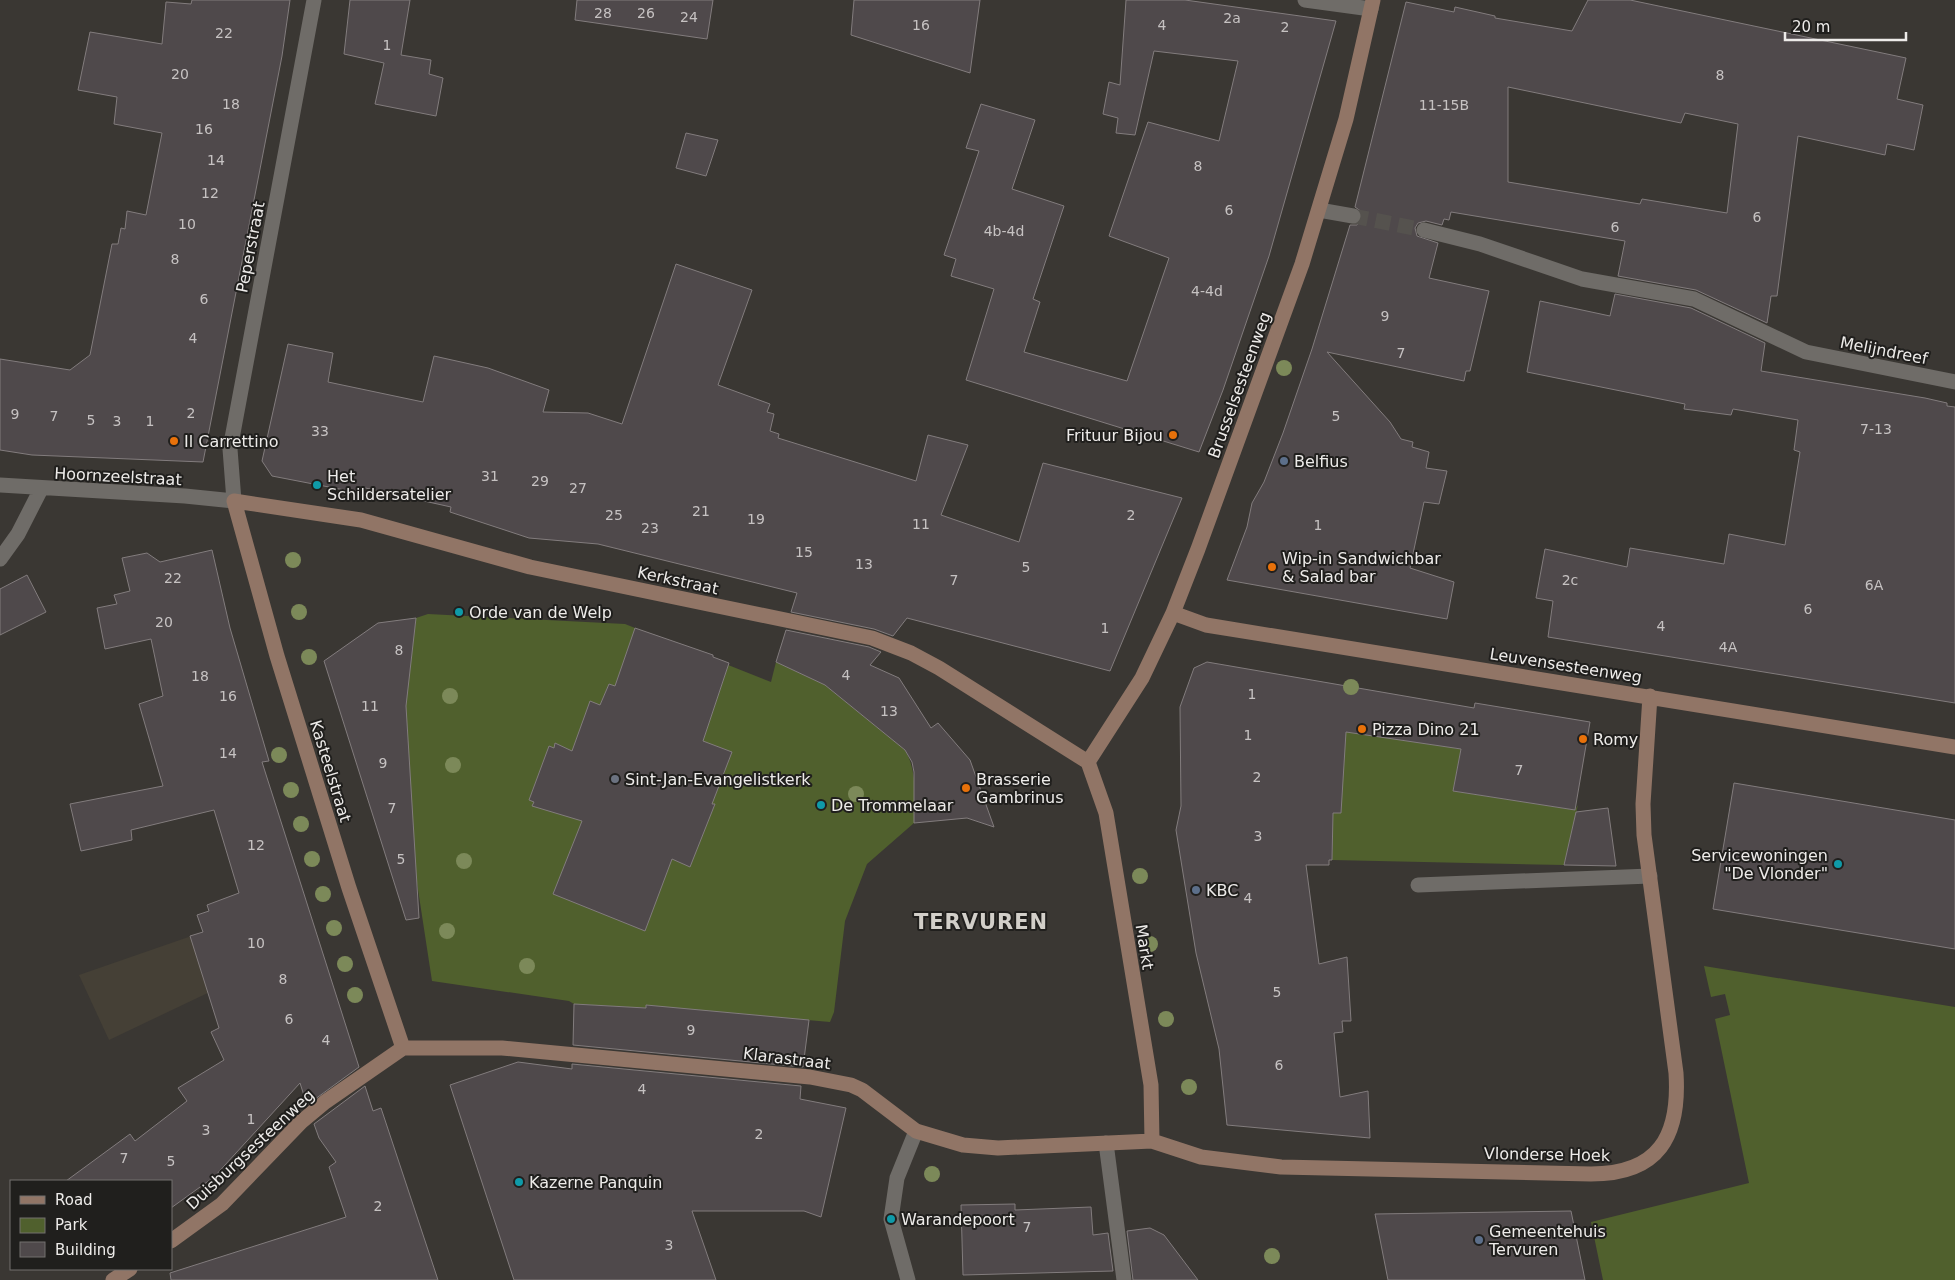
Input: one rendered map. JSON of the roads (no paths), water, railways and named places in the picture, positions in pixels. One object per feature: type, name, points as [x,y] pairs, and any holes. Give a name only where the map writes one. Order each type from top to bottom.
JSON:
[{"type":"street","name":"Peperstraat","points":[[234,502],[230,449],[314,0]]},
{"type":"street","points":[[1306,0],[1372,5]]},
{"type":"street","name":"Brusselsesteenweg","points":[[1088,762],[1131,697],[1173,613],[1302,264],[1346,118],[1372,5]]},
{"type":"street","points":[[1319,210],[1353,216]]},
{"type":"street","name":"Melijndreef","points":[[1424,230],[1480,244],[1582,279],[1694,299],[1806,352],[1955,382]]},
{"type":"street","name":"Hoornzeelstraat","points":[[0,485],[41,489],[184,496],[234,502]]},
{"type":"street","points":[[0,559],[18,534],[41,489]]},
{"type":"street","name":"Kerkstraat","points":[[234,502],[362,520],[530,567],[872,638],[911,653],[939,668],[1088,762]]},
{"type":"street","name":"Kasteelstraat","points":[[234,502],[277,656],[349,888],[402,1048]]},
{"type":"street","name":"Leuvensesteenweg","points":[[1173,613],[1206,625],[1955,747]]},
{"type":"street","name":"Vlonderse Hoek","points":[[1152,1141],[1201,1157],[1226,1162],[1281,1167],[1609,1174],[1636,1167],[1658,1150],[1672,1126],[1676,1109],[1677,1091],[1644,835],[1643,804],[1650,696]]},
{"type":"street","name":"Markt","points":[[1088,762],[1106,812],[1151,1085],[1152,1141]]},
{"type":"street","points":[[1418,885],[1650,876]]},
{"type":"street","name":"Klarastraat","points":[[402,1048],[502,1048],[810,1077],[852,1085],[862,1090],[916,1131],[946,1141],[979,1147],[1152,1141]]},
{"type":"street","name":"Duisburgsesteenweg","points":[[172,1240],[222,1204],[301,1122],[325,1102],[402,1048]]},
{"type":"street","points":[[908,1280],[891,1219],[897,1178],[916,1131]]},
{"type":"street","points":[[1106,1143],[1124,1280]]},
{"type":"street","points":[[113,1280],[128,1270]]},
{"type":"tunnel","points":[[1353,216],[1424,230]]},
{"type":"place","name":"Frituur Bijou","points":[[1173,435]]},
{"type":"place","name":"Il Carrettino","points":[[174,441]]},
{"type":"place","name":"Belfius","points":[[1284,461]]},
{"type":"place","name":"Het Schildersatelier","points":[[317,485]]},
{"type":"place","name":"Wip-in Sandwichbar & Salad bar","points":[[1272,567]]},
{"type":"place","name":"Orde van de Welp","points":[[459,612]]},
{"type":"place","name":"Pizza Dino 21","points":[[1362,729]]},
{"type":"place","name":"Romy","points":[[1583,739]]},
{"type":"place","name":"Sint-Jan-Evangelistkerk","points":[[615,779]]},
{"type":"place","name":"Brasserie Gambrinus","points":[[966,788]]},
{"type":"place","name":"De Trommelaar","points":[[821,805]]},
{"type":"place","name":"Servicewoningen \"De Vlonder\"","points":[[1838,864]]},
{"type":"place","name":"KBC","points":[[1196,890]]},
{"type":"place","name":"Kazerne Panquin","points":[[519,1182]]},
{"type":"place","name":"Warandepoort","points":[[891,1219]]},
{"type":"place","name":"Gemeentehuis Tervuren","points":[[1479,1240]]},
{"type":"district","name":"TERVUREN","points":[[981,922]]}]
